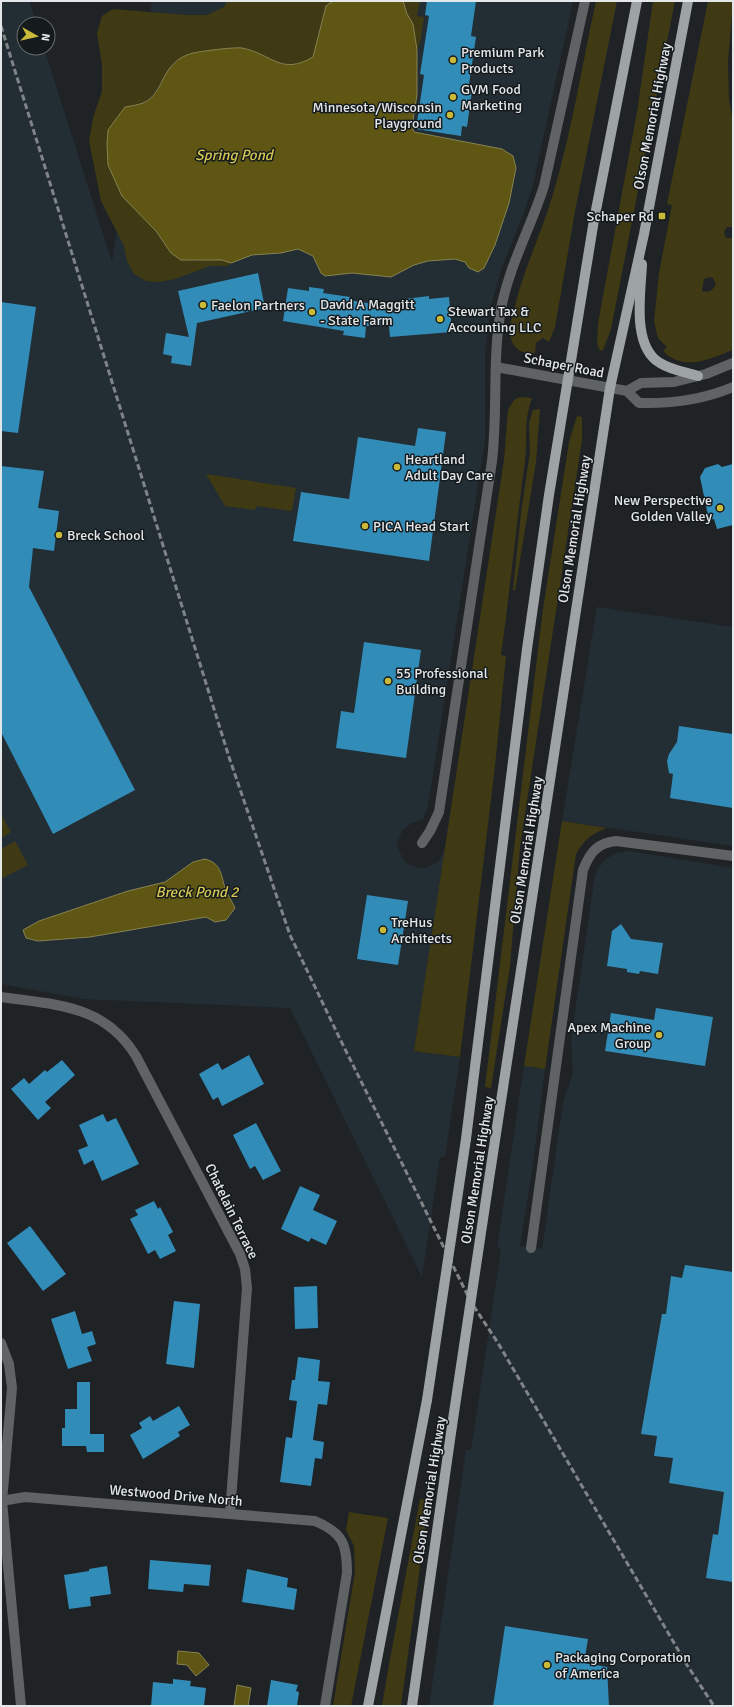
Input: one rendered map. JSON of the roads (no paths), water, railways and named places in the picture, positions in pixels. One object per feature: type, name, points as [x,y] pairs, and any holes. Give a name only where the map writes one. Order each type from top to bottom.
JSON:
[{"type":"main road","name":"Olson Memorial Highway","points":[[368,1706],[427,1400],[466,1139],[526,649],[567,379],[594,220],[637,1]]},
{"type":"main road","name":"Olson Memorial Highway","points":[[412,1706],[488,1186],[610,388],[644,234],[688,1]]},
{"type":"main road","points":[[644,234],[640,326],[645,344],[658,362],[673,369],[698,376]]},
{"type":"street","points":[[422,843],[430,831],[439,812],[492,461],[495,428],[496,367],[501,309],[515,260],[536,210],[544,186],[585,1]]},
{"type":"street","points":[[627,391],[641,382],[674,382],[698,376],[733,363]]},
{"type":"street","name":"Schaper Road","points":[[496,367],[627,391],[639,403],[665,404],[706,397],[733,387]]},
{"type":"street","points":[[532,1248],[583,870],[587,859],[598,845],[616,840],[733,856]]},
{"type":"street","name":"Chatelain Terrace","points":[[1,997],[80,1010],[103,1021],[121,1035],[136,1056],[240,1254],[245,1269],[247,1288],[230,1513]]},
{"type":"street","points":[[1,1343],[9,1364],[12,1388],[1,1501],[21,1706]]},
{"type":"street","name":"Westwood Drive North","points":[[1,1501],[25,1497],[315,1521],[328,1526],[342,1539],[347,1553],[347,1573],[326,1706]]},
{"type":"water","name":"Spring Pond","points":[[333,1],[403,1],[407,14],[413,24],[417,50],[417,95],[412,126],[414,132],[502,149],[513,156],[516,168],[509,203],[495,245],[484,268],[478,272],[469,268],[465,262],[455,259],[428,261],[414,265],[391,277],[352,273],[325,276],[321,273],[313,256],[298,249],[281,253],[252,255],[231,263],[222,260],[181,260],[171,253],[156,231],[122,196],[108,165],[107,144],[108,130],[125,107],[141,104],[150,98],[156,92],[168,70],[174,63],[182,57],[193,53],[218,49],[242,48],[284,64],[302,62],[313,57],[326,6]]},
{"type":"water","name":"Breck Pond 2","points":[[205,859],[214,863],[220,870],[226,890],[235,908],[226,920],[215,922],[206,917],[90,937],[38,941],[26,938],[23,930],[39,921],[128,891],[165,882],[193,862]]},
{"type":"water","points":[[178,1651],[199,1653],[209,1665],[196,1676],[187,1665],[177,1664]]},
{"type":"water","points":[[237,1685],[251,1688],[248,1706],[234,1706]]},
{"type":"railway","points":[[1,26],[229,757],[290,935],[471,1302],[498,1343],[687,1665],[714,1706]]},
{"type":"place","name":"Premium Park Products","points":[[453,60]]},
{"type":"place","name":"GVM Food Marketing","points":[[453,97]]},
{"type":"place","name":"Minnesota/Wisconsin Playground","points":[[450,115]]},
{"type":"place","name":"Schaper Rd","points":[[662,216]]},
{"type":"place","name":"Faelon Partners","points":[[203,305]]},
{"type":"place","name":"David A Maggitt - State Farm","points":[[312,312]]},
{"type":"place","name":"Stewart Tax & Accounting LLC","points":[[440,319]]},
{"type":"place","name":"Heartland Adult Day Care","points":[[397,467]]},
{"type":"place","name":"New Perspective Golden Valley","points":[[720,508]]},
{"type":"place","name":"PICA Head Start","points":[[365,526]]},
{"type":"place","name":"Breck School","points":[[59,535]]},
{"type":"place","name":"55 Professional Building","points":[[388,681]]},
{"type":"place","name":"TreHus Architects","points":[[383,930]]},
{"type":"place","name":"Apex Machine Group","points":[[659,1035]]},
{"type":"place","name":"Packaging Corporation of America","points":[[547,1665]]}]
